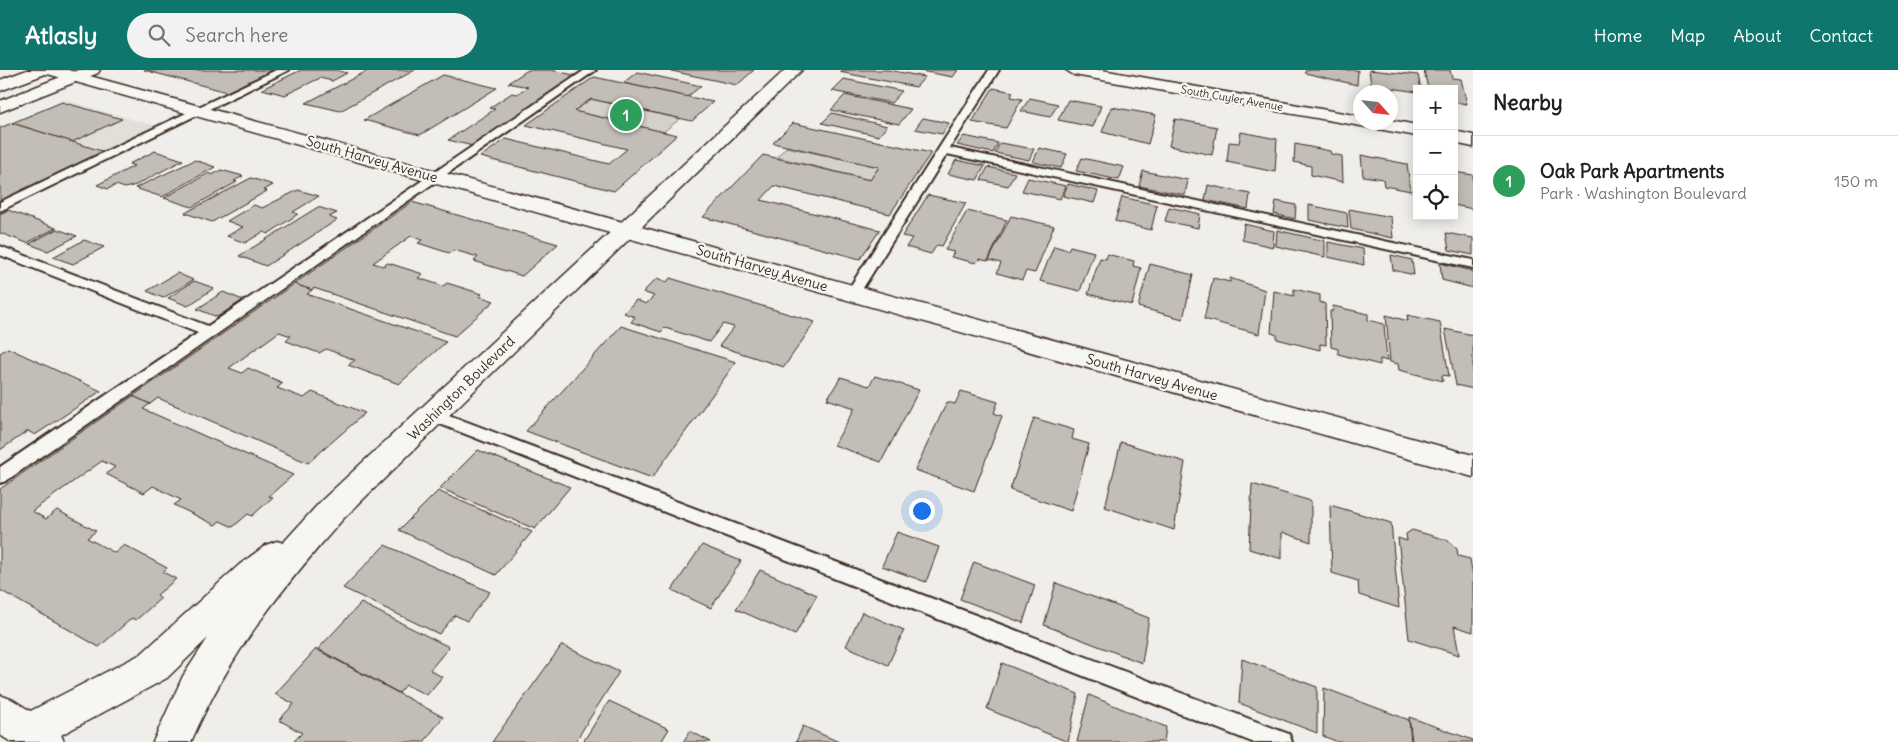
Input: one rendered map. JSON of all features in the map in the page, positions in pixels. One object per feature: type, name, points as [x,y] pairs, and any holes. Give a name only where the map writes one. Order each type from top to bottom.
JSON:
[{"type":"street","points":[[0,86],[42,70]]},
{"type":"street","name":"South Harvey Avenue","points":[[50,70],[84,73],[198,111],[1473,466]]},
{"type":"street","name":"Washington Boulevard","points":[[172,742],[196,688],[238,621],[279,570],[332,510],[794,70]]},
{"type":"street","name":"South Cuyler Avenue","points":[[1074,70],[1353,120]]},
{"type":"street","points":[[0,107],[84,73]]},
{"type":"street","points":[[1398,127],[1413,130]]},
{"type":"street","points":[[1458,138],[1473,141]]},
{"type":"street","points":[[24,729],[154,666],[251,575],[332,510]]},
{"type":"lane","points":[[0,207],[284,70]]},
{"type":"lane","points":[[570,70],[588,72]]},
{"type":"lane","points":[[853,294],[994,70]]},
{"type":"lane","points":[[0,476],[588,72]]},
{"type":"lane","points":[[945,150],[1473,264]]},
{"type":"lane","points":[[0,250],[209,332]]},
{"type":"lane","points":[[432,415],[1281,742]]},
{"type":"shaded area","points":[[591,99],[680,119],[663,132],[574,111]]},
{"type":"shaded area","points":[[65,100],[159,127],[0,203],[0,127]]},
{"type":"shaded area","points":[[786,147],[879,167],[870,180],[777,157]]},
{"type":"building","points":[[144,70],[274,70],[227,92]]},
{"type":"building","points":[[301,70],[336,70],[347,73],[332,81],[320,78],[285,95],[262,89]]},
{"type":"building","points":[[369,70],[415,70],[340,111],[306,103]]},
{"type":"building","points":[[528,70],[551,70],[578,76],[473,146],[448,140],[495,109],[489,108],[512,93],[517,94],[528,87],[508,83]]},
{"type":"building","points":[[667,70],[754,70],[737,85]]},
{"type":"building","points":[[842,70],[888,70],[925,77],[916,87],[839,72]]},
{"type":"building","points":[[915,70],[958,70],[953,77]]},
{"type":"building","points":[[1306,70],[1358,70],[1357,85],[1305,73]]},
{"type":"building","points":[[1369,70],[1418,75],[1420,85],[1413,85],[1413,91],[1398,89],[1398,85],[1371,85]]},
{"type":"building","points":[[1424,70],[1450,70],[1452,78],[1461,79],[1467,104],[1458,103],[1458,85],[1427,85]]},
{"type":"building","points":[[637,72],[701,86],[687,97],[623,83]]},
{"type":"building","points":[[443,75],[497,88],[420,135],[364,120]]},
{"type":"building","points":[[594,77],[713,102],[692,121],[591,99],[574,111],[677,135],[614,191],[480,157],[506,139],[609,164],[627,149],[526,125]]},
{"type":"building","points":[[844,79],[902,91],[891,103],[832,91]]},
{"type":"building","points":[[993,88],[1013,92],[1011,97],[1022,99],[1006,128],[972,122]]},
{"type":"building","points":[[845,95],[911,109],[899,124],[831,110]]},
{"type":"building","points":[[1030,98],[1058,104],[1050,117],[1021,111]]},
{"type":"building","points":[[1068,100],[1101,106],[1093,127],[1058,120]]},
{"type":"building","points":[[62,102],[122,119],[72,142],[12,123]]},
{"type":"building","points":[[1112,107],[1156,115],[1148,144],[1102,132]]},
{"type":"building","points":[[832,113],[887,126],[879,136],[822,123]]},
{"type":"building","points":[[923,118],[949,123],[942,134],[915,129]]},
{"type":"building","points":[[1175,119],[1217,127],[1212,155],[1169,146]]},
{"type":"building","points":[[12,123],[105,152],[0,202],[0,128]]},
{"type":"building","points":[[793,123],[931,153],[890,214],[774,186],[761,200],[880,230],[860,259],[703,217],[763,155],[870,180],[879,167],[773,143]]},
{"type":"building","points":[[1241,132],[1277,139],[1275,172],[1227,162],[1229,142],[1239,143]]},
{"type":"building","points":[[964,136],[998,143],[993,153],[957,145]]},
{"type":"building","points":[[1000,143],[1034,149],[1029,160],[995,153]]},
{"type":"building","points":[[1295,144],[1330,151],[1331,154],[1342,156],[1343,182],[1311,175],[1311,166],[1294,162]]},
{"type":"building","points":[[1039,148],[1067,154],[1061,168],[1033,162]]},
{"type":"building","points":[[155,151],[183,160],[136,185],[125,188],[116,185],[108,189],[97,185],[134,166],[129,164]]},
{"type":"building","points":[[1361,155],[1407,164],[1411,191],[1384,186],[1383,179],[1363,176]]},
{"type":"building","points":[[1082,158],[1124,167],[1119,180],[1076,171]]},
{"type":"building","points":[[195,160],[215,167],[162,197],[135,188]]},
{"type":"building","points":[[956,160],[985,166],[977,180],[948,174]]},
{"type":"building","points":[[988,167],[1015,173],[1008,186],[981,180]]},
{"type":"building","points":[[221,170],[243,176],[234,181],[237,182],[192,207],[164,198],[209,173],[212,175]]},
{"type":"building","points":[[1143,171],[1188,180],[1185,195],[1139,186]]},
{"type":"building","points":[[1458,173],[1473,175],[1473,209],[1458,206]]},
{"type":"building","points":[[251,178],[273,185],[264,190],[267,191],[212,222],[185,213]]},
{"type":"building","points":[[1028,178],[1066,186],[1060,199],[1022,191]]},
{"type":"building","points":[[1068,184],[1098,191],[1094,203],[1063,196]]},
{"type":"building","points":[[1208,185],[1250,194],[1248,209],[1205,200]]},
{"type":"building","points":[[298,190],[319,196],[293,212],[298,214],[268,234],[263,232],[245,243],[227,236],[243,227],[227,221],[254,205],[262,208]]},
{"type":"building","points":[[928,195],[966,203],[942,246],[937,245],[931,254],[906,247],[912,238],[902,236]]},
{"type":"building","points":[[1122,197],[1157,205],[1151,230],[1115,221]]},
{"type":"building","points":[[1276,201],[1296,205],[1295,219],[1274,214]]},
{"type":"building","points":[[412,202],[558,244],[522,276],[474,261],[478,257],[454,250],[449,253],[418,243],[422,240],[411,236],[373,263],[383,266],[388,263],[423,274],[418,278],[443,286],[447,283],[482,294],[479,296],[494,301],[455,336],[314,288],[312,290],[294,284]]},
{"type":"building","points":[[1309,205],[1347,213],[1348,228],[1309,220]]},
{"type":"building","points":[[318,207],[337,213],[329,217],[337,220],[266,266],[239,256]]},
{"type":"building","points":[[1169,207],[1200,214],[1198,228],[1165,221]]},
{"type":"building","points":[[1349,209],[1391,217],[1393,238],[1351,229]]},
{"type":"building","points":[[8,210],[56,228],[27,243],[0,233],[0,214]]},
{"type":"building","points":[[967,211],[1007,220],[988,261],[979,259],[976,263],[951,257],[954,252],[945,250]]},
{"type":"building","points":[[1011,216],[1054,226],[1035,273],[1026,271],[1022,280],[997,273],[1001,263],[989,260]]},
{"type":"building","points":[[1244,224],[1274,231],[1273,247],[1242,240]]},
{"type":"building","points":[[57,229],[77,236],[48,251],[29,244]]},
{"type":"building","points":[[1277,230],[1325,241],[1325,257],[1276,246]]},
{"type":"building","points":[[1446,233],[1473,238],[1473,255],[1449,250]]},
{"type":"building","points":[[84,240],[104,247],[73,264],[53,257]]},
{"type":"building","points":[[1328,242],[1363,249],[1364,265],[1328,257]]},
{"type":"building","points":[[1054,246],[1068,250],[1070,246],[1094,252],[1080,291],[1040,281]]},
{"type":"building","points":[[1107,254],[1134,261],[1133,266],[1141,268],[1132,305],[1088,294],[1100,258],[1106,259]]},
{"type":"building","points":[[1391,255],[1412,260],[1414,275],[1393,270]]},
{"type":"building","points":[[1440,263],[1473,271],[1473,288],[1442,280]]},
{"type":"building","points":[[1150,264],[1193,275],[1183,319],[1138,307]]},
{"type":"building","points":[[177,273],[193,280],[163,298],[147,291]]},
{"type":"building","points":[[657,278],[667,282],[670,278],[815,322],[784,367],[719,346],[734,327],[723,324],[709,342],[665,328],[661,332],[631,322],[635,317],[624,313],[636,300],[646,304],[654,296],[643,292]]},
{"type":"building","points":[[1213,278],[1230,282],[1230,278],[1265,290],[1259,334],[1204,319]]},
{"type":"building","points":[[194,281],[214,288],[188,306],[168,298]]},
{"type":"building","points":[[294,284],[312,290],[307,294],[446,342],[399,384],[348,365],[355,360],[326,349],[319,353],[286,341],[291,336],[279,332],[229,368],[242,373],[248,368],[283,383],[277,388],[304,398],[312,392],[365,413],[308,463],[158,398],[150,404],[133,396]]},
{"type":"building","points":[[1294,289],[1320,295],[1320,302],[1325,304],[1326,345],[1320,344],[1320,350],[1277,339],[1277,335],[1271,333],[1274,291],[1294,296]]},
{"type":"building","points":[[223,292],[243,300],[217,317],[197,309]]},
{"type":"building","points":[[1333,306],[1368,314],[1368,320],[1384,324],[1387,361],[1380,359],[1380,365],[1338,354],[1338,349],[1331,347],[1330,311],[1333,311]]},
{"type":"building","points":[[1386,315],[1408,321],[1407,315],[1440,322],[1449,376],[1442,375],[1443,381],[1399,370],[1398,364],[1390,362]]},
{"type":"building","points":[[621,326],[736,362],[652,478],[526,431]]},
{"type":"building","points":[[1445,329],[1473,335],[1473,389],[1456,385]]},
{"type":"building","points":[[8,348],[101,391],[35,435],[28,431],[0,450],[0,353]]},
{"type":"building","points":[[875,376],[919,390],[881,462],[834,445],[855,408],[827,399],[841,377],[869,386]]},
{"type":"building","points":[[961,391],[998,402],[994,413],[1002,416],[974,491],[915,470],[947,402],[955,404]]},
{"type":"building","points":[[133,396],[150,404],[143,409],[293,475],[269,496],[273,497],[252,516],[248,514],[233,527],[220,521],[215,525],[174,505],[181,500],[153,486],[144,493],[106,474],[115,467],[102,461],[32,511],[46,519],[57,510],[96,531],[87,538],[115,553],[124,545],[167,568],[163,572],[176,579],[157,595],[161,598],[136,620],[132,618],[99,647],[0,590],[0,489]]},
{"type":"building","points":[[1034,418],[1074,430],[1072,439],[1089,444],[1071,511],[1010,490]]},
{"type":"building","points":[[1121,442],[1185,462],[1174,530],[1105,507]]},
{"type":"building","points":[[478,450],[570,487],[535,529],[440,488]]},
{"type":"building","points":[[1252,484],[1311,501],[1311,542],[1282,532],[1282,559],[1249,549]]},
{"type":"building","points":[[438,491],[532,532],[496,575],[399,530]]},
{"type":"building","points":[[1330,505],[1391,523],[1399,608],[1359,595],[1358,581],[1332,573]]},
{"type":"building","points":[[1412,530],[1447,540],[1457,549],[1458,556],[1470,559],[1473,576],[1473,632],[1454,626],[1459,655],[1409,639],[1398,538],[1407,541],[1406,534]]},
{"type":"building","points":[[897,532],[939,547],[926,582],[882,566]]},
{"type":"building","points":[[385,545],[490,592],[467,621],[455,615],[439,634],[343,588]]},
{"type":"building","points":[[702,545],[741,561],[711,608],[672,590]]},
{"type":"building","points":[[974,562],[1035,585],[1023,623],[960,599]]},
{"type":"building","points":[[760,570],[817,595],[795,635],[736,609]]},
{"type":"building","points":[[1056,583],[1149,618],[1142,663],[1044,625]]},
{"type":"building","points":[[361,603],[449,647],[430,670],[442,677],[427,695],[406,685],[399,693],[318,649]]},
{"type":"building","points":[[862,612],[904,630],[888,665],[846,646]]},
{"type":"building","points":[[562,645],[619,672],[575,742],[492,742]]},
{"type":"building","points":[[316,649],[443,717],[424,742],[294,741],[302,733],[279,720],[294,704],[275,694]]},
{"type":"building","points":[[1242,659],[1317,687],[1317,733],[1239,703]]},
{"type":"building","points":[[1002,663],[1078,694],[1068,742],[987,709]]},
{"type":"building","points":[[1324,688],[1409,720],[1411,742],[1338,742],[1323,736]]},
{"type":"building","points":[[1089,695],[1166,727],[1164,742],[1077,742]]},
{"type":"building","points":[[609,701],[669,729],[661,742],[583,742]]},
{"type":"building","points":[[1409,717],[1473,740],[1473,742],[1412,742]]},
{"type":"building","points":[[803,726],[839,742],[796,742]]},
{"type":"building","points":[[690,731],[711,742],[683,742]]},
{"type":"place","name":"Oak Park Apartments","points":[[626,115]]}]
